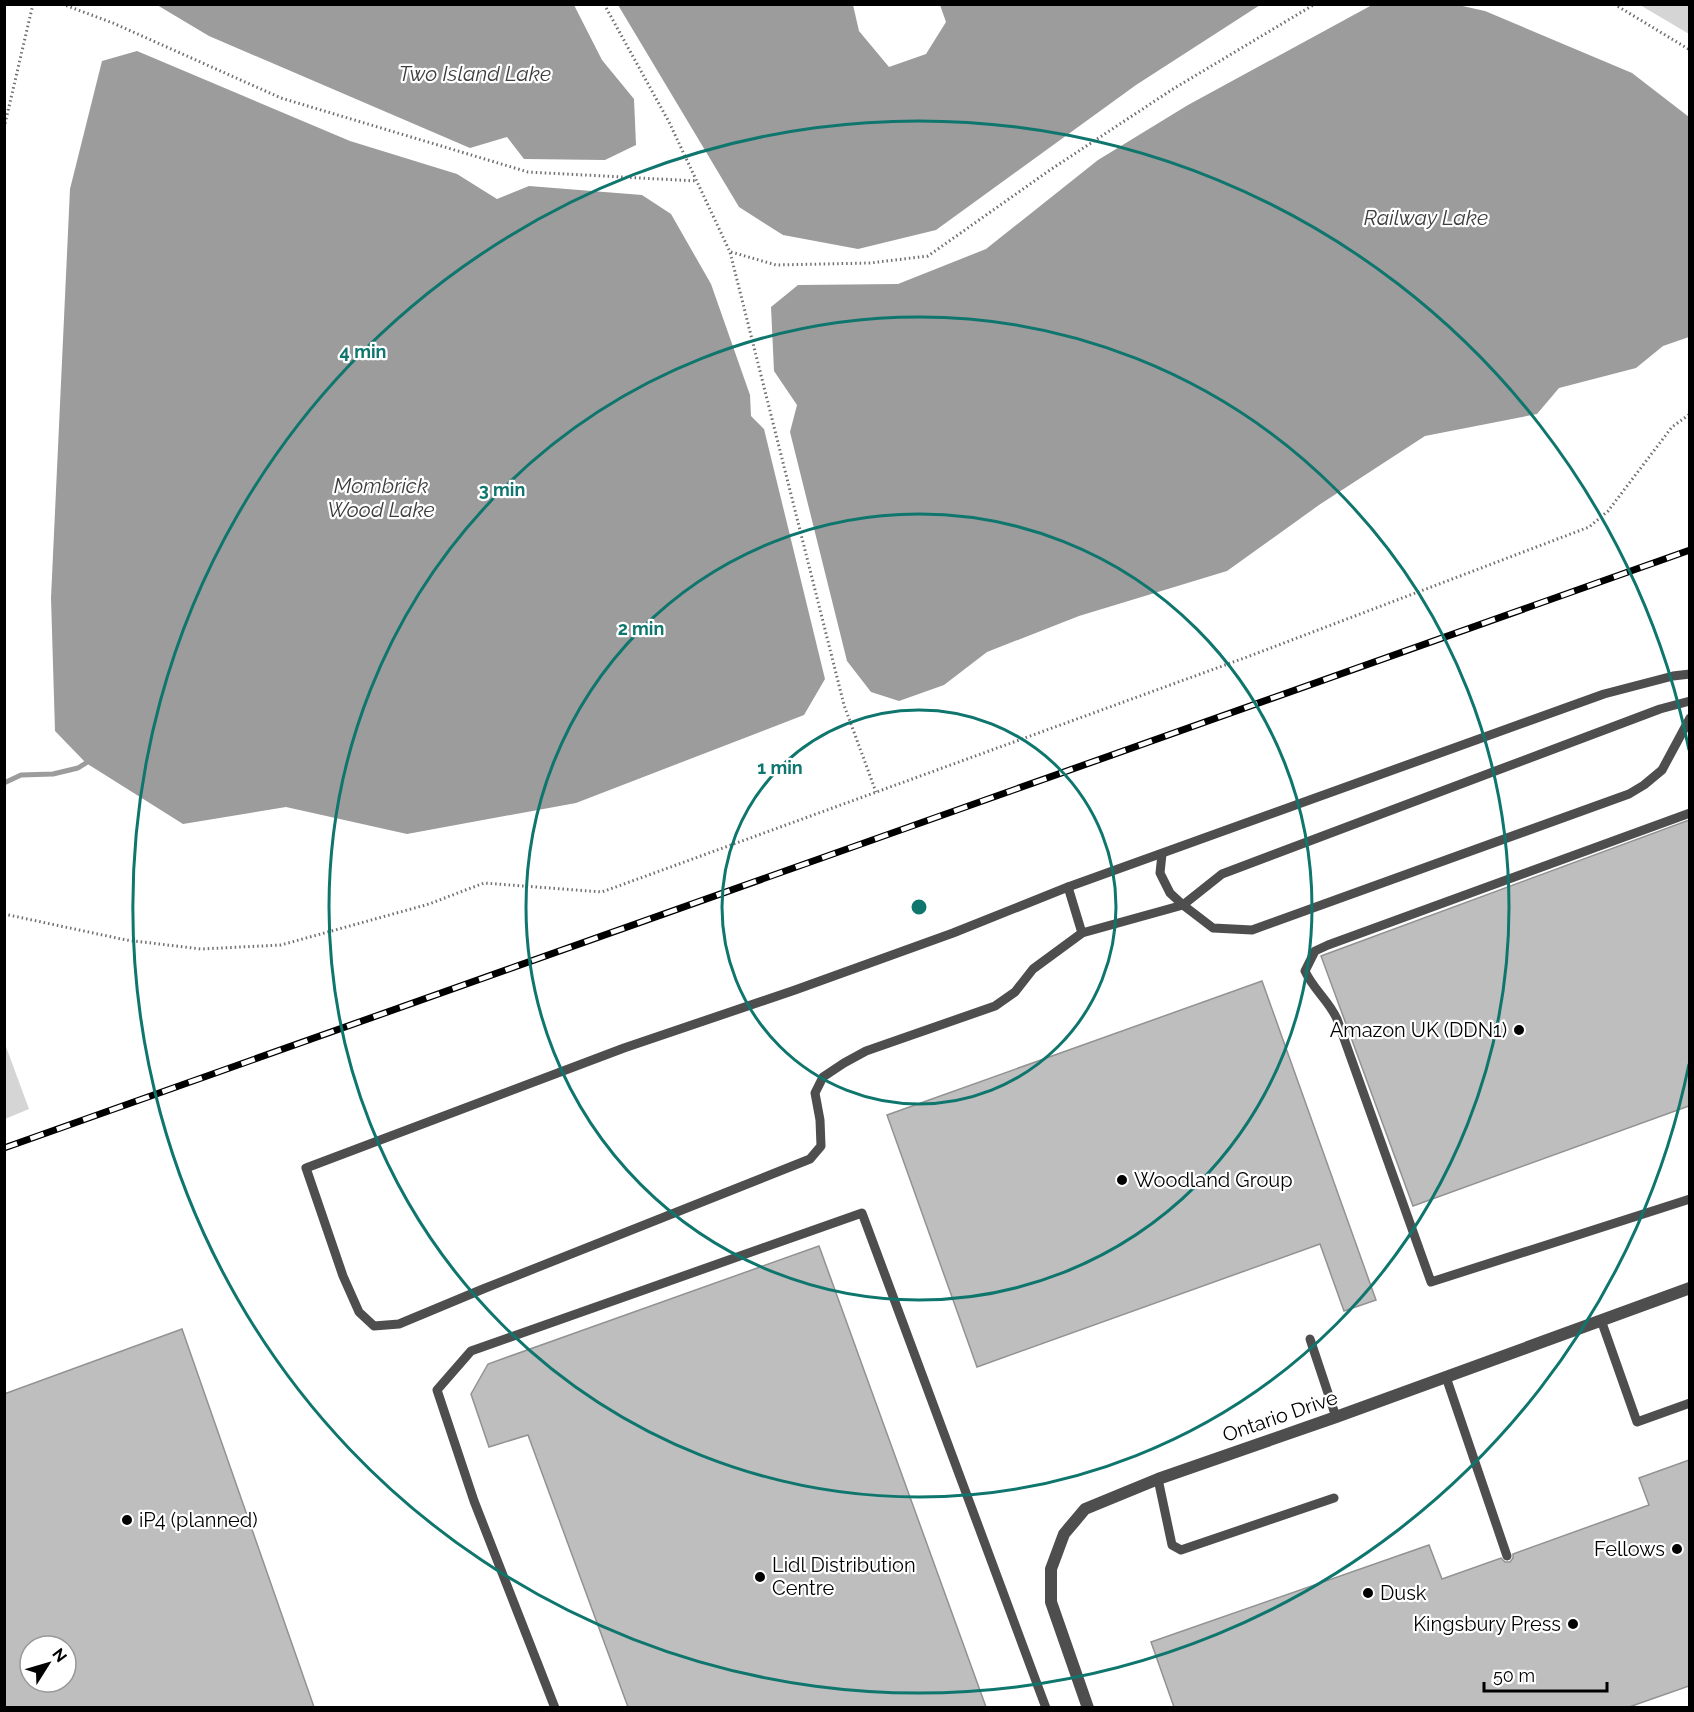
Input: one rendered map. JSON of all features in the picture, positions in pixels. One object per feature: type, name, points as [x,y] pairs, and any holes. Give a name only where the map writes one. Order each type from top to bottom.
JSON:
[{"type":"street","name":"Ontario Drive","points":[[1088,1707],[1051,1602],[1051,1569],[1064,1534],[1085,1509],[1158,1479],[1336,1417],[1689,1288]]},
{"type":"lane","points":[[1689,674],[1604,694],[1068,887],[953,933],[624,1048],[306,1168],[343,1276],[359,1312],[374,1326],[399,1324],[810,1159],[821,1146],[820,1120],[815,1093],[823,1077],[866,1051],[995,1006],[1015,992],[1033,969],[1082,933],[1183,905],[1222,874],[1660,709],[1689,701]]},
{"type":"lane","points":[[1162,854],[1160,873],[1170,893],[1183,905],[1213,928],[1252,930],[1629,794],[1662,770],[1689,718]]},
{"type":"lane","points":[[1689,813],[1328,945],[1315,951],[1305,971],[1337,1019],[1431,1282],[1689,1199]]},
{"type":"lane","points":[[1068,887],[1082,933]]},
{"type":"lane","points":[[555,1707],[474,1501],[437,1390],[471,1351],[862,1213],[1046,1707]]},
{"type":"lane","points":[[1601,1320],[1637,1422],[1689,1403]]},
{"type":"lane","points":[[1310,1339],[1336,1417]]},
{"type":"lane","points":[[1446,1377],[1507,1556]]},
{"type":"lane","points":[[1158,1479],[1172,1545],[1181,1550],[1334,1498]]},
{"type":"path","points":[[4,128],[33,4]]},
{"type":"path","points":[[62,4],[113,23],[281,98],[528,172],[697,181]]},
{"type":"path","points":[[604,4],[669,122],[730,252],[844,705],[876,792]]},
{"type":"path","points":[[730,252],[776,265],[870,263],[928,256],[1173,88],[1315,4]]},
{"type":"path","points":[[1614,4],[1689,50]]},
{"type":"path","points":[[4,914],[126,940],[201,949],[281,945],[429,904],[484,883],[602,892],[1247,657],[1589,527],[1608,511],[1672,427],[1689,414]]},
{"type":"shaded area","points":[[1640,5],[1689,5],[1689,34]]},
{"type":"shaded area","points":[[5,1044],[29,1109],[4,1119]]},
{"type":"water","name":"Two Island Lake","points":[[157,5],[574,5],[602,60],[634,99],[636,145],[605,160],[524,159],[507,137],[470,148],[209,36]]},
{"type":"water","points":[[618,5],[853,5],[859,31],[889,67],[926,54],[946,22],[940,5],[1260,5],[1136,85],[936,230],[858,249],[783,235],[739,207]]},
{"type":"water","name":"Railway Lake","points":[[1372,5],[1458,5],[1485,11],[1632,73],[1689,117],[1689,337],[1663,346],[1636,368],[1559,388],[1537,414],[1425,436],[1319,505],[1227,571],[1079,616],[987,652],[944,685],[899,701],[871,692],[847,661],[790,432],[797,405],[774,371],[771,307],[798,285],[898,284],[986,249],[1098,160],[1188,105]]},
{"type":"water","name":"Mombrick Wood Lake","points":[[137,51],[350,141],[457,174],[497,199],[529,186],[642,195],[671,214],[711,284],[750,395],[751,416],[764,429],[825,679],[804,715],[576,803],[407,834],[286,807],[183,824],[86,763],[55,731],[51,598],[70,189],[102,61]]},
{"type":"building","name":"Amazon UK (DDN1)","points":[[1689,820],[1689,1106],[1413,1206],[1321,956]]},
{"type":"building","name":"Woodland Group","points":[[1262,981],[1376,1300],[1344,1311],[1320,1244],[977,1367],[887,1115]]},
{"type":"building","name":"Lidl Distribution Centre","points":[[819,1246],[986,1707],[628,1707],[528,1435],[489,1447],[471,1394],[488,1364]]},
{"type":"building","name":"iP4 (planned)","points":[[182,1329],[314,1707],[4,1707],[4,1394]]},
{"type":"building","points":[[1689,1460],[1689,1686],[1629,1707],[1174,1707],[1151,1642],[1429,1545],[1442,1579],[1501,1558],[1505,1562],[1510,1562],[1513,1554],[1649,1505],[1639,1478]]},
{"type":"waterway","points":[[4,783],[21,775],[53,774],[78,768],[86,763]]},
{"type":"railway","points":[[4,1148],[1690,550]]},
{"type":"place","name":"Amazon UK (DDN1)","points":[[1519,1030]]},
{"type":"place","name":"Woodland Group","points":[[1122,1180]]},
{"type":"place","name":"iP4 (planned)","points":[[127,1520]]},
{"type":"place","name":"Fellows","points":[[1677,1549]]},
{"type":"place","name":"Lidl Distribution Centre","points":[[760,1577]]},
{"type":"place","name":"Dusk","points":[[1368,1593]]},
{"type":"place","name":"Kingsbury Press","points":[[1573,1624]]}]
